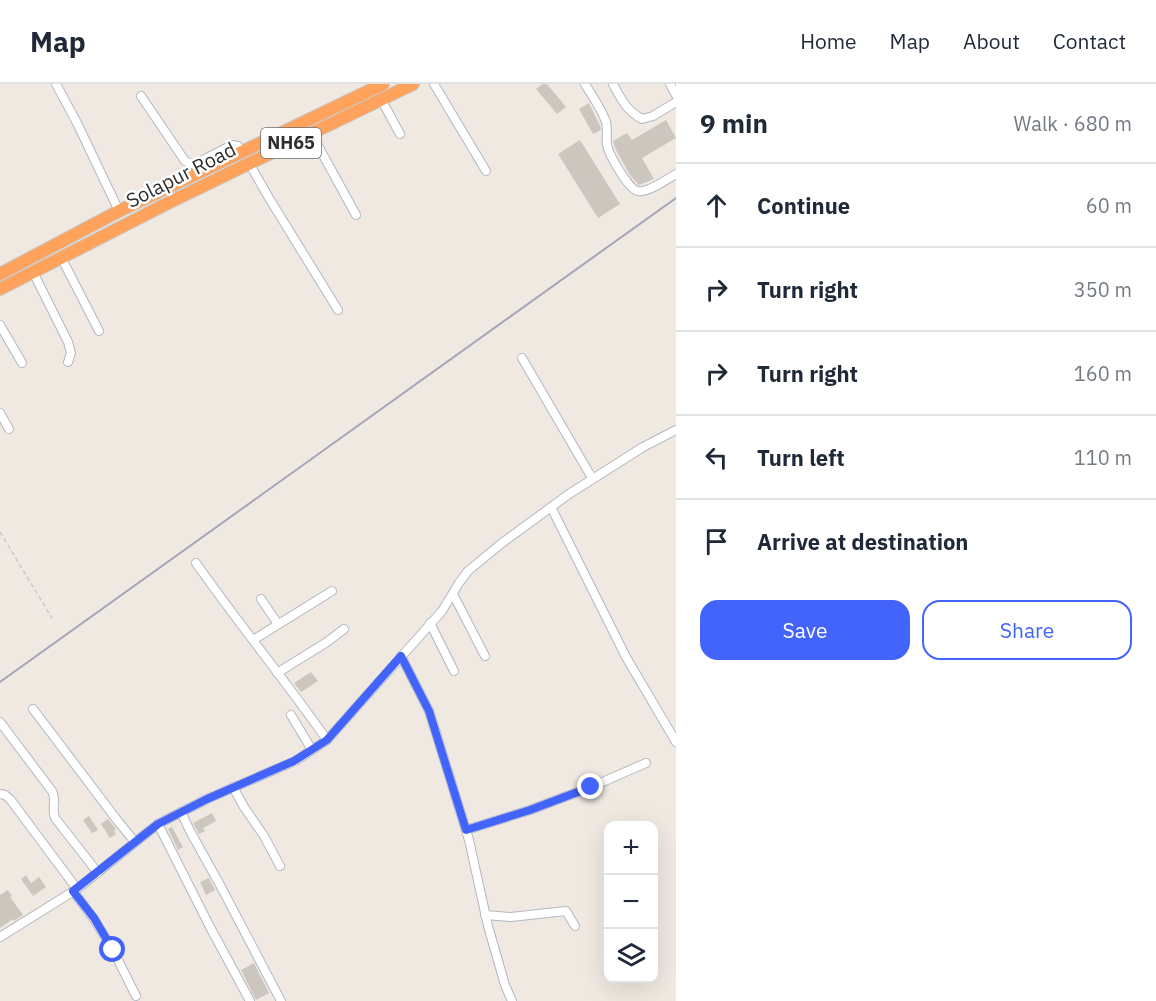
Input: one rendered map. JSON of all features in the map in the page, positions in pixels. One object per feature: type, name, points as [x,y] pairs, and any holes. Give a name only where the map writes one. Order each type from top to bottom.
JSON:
[{"type":"highway","name":"Solapur Road","points":[[0,274],[121,210],[382,84]]},
{"type":"highway","name":"Solapur Road","points":[[0,289],[170,202],[413,84]]},
{"type":"street","points":[[56,84],[121,210]]},
{"type":"street","points":[[434,84],[486,171]]},
{"type":"street","points":[[585,84],[607,124],[608,150],[634,191],[641,192],[649,189],[676,174]]},
{"type":"street","points":[[612,84],[632,114],[642,119],[653,116],[676,102]]},
{"type":"street","points":[[670,84],[676,95]]},
{"type":"street","points":[[141,96],[185,162],[197,163],[232,145],[238,146],[241,152]]},
{"type":"street","points":[[381,99],[400,134]]},
{"type":"street","points":[[311,133],[356,215]]},
{"type":"street","points":[[249,163],[338,310]]},
{"type":"street","points":[[61,257],[99,331]]},
{"type":"street","points":[[33,272],[68,342],[71,353],[68,362]]},
{"type":"street","points":[[0,325],[22,363]]},
{"type":"street","points":[[522,358],[592,478]]},
{"type":"street","points":[[0,413],[9,429]]},
{"type":"street","points":[[0,937],[75,890],[158,824],[233,787],[294,761],[327,740],[442,610],[468,571],[502,543],[592,478],[676,430]]},
{"type":"street","points":[[551,507],[626,657],[676,742]]},
{"type":"street","points":[[196,563],[327,740]]},
{"type":"street","points":[[253,640],[332,591]]},
{"type":"street","points":[[453,594],[485,656]]},
{"type":"street","points":[[261,599],[278,624]]},
{"type":"street","points":[[430,623],[454,671]]},
{"type":"street","points":[[277,673],[327,642],[344,628]]},
{"type":"street","points":[[401,656],[429,711],[466,830],[485,915],[505,985],[512,1001]]},
{"type":"street","points":[[33,709],[135,842]]},
{"type":"street","points":[[291,715],[312,750]]},
{"type":"street","points":[[0,722],[52,791],[55,798],[53,808],[55,818],[98,873]]},
{"type":"street","points":[[466,830],[530,810],[646,763]]},
{"type":"street","points":[[233,787],[264,836],[280,867]]},
{"type":"street","points":[[0,794],[10,799],[94,918],[136,996]]},
{"type":"street","points":[[181,812],[281,1001]]},
{"type":"street","points":[[158,824],[250,1001]]},
{"type":"street","points":[[485,915],[511,917],[560,910],[566,911],[575,926]]},
{"type":"path","points":[[0,532],[52,618]]},
{"type":"building","points":[[542,84],[547,84],[566,107],[557,114],[536,89]]},
{"type":"building","points":[[589,103],[601,130],[593,134],[579,109]]},
{"type":"building","points":[[666,120],[676,138],[642,158],[654,179],[639,185],[630,175],[613,141],[627,133],[632,140]]},
{"type":"building","points":[[580,140],[620,204],[598,218],[558,154]]},
{"type":"building","points":[[311,672],[318,681],[301,692],[294,683]]},
{"type":"building","points":[[212,813],[216,821],[203,828],[205,831],[199,834],[193,823]]},
{"type":"building","points":[[89,816],[98,830],[92,833],[83,820]]},
{"type":"building","points":[[108,819],[116,829],[114,831],[116,834],[110,838],[101,824]]},
{"type":"building","points":[[172,827],[183,847],[178,850],[168,829]]},
{"type":"building","points":[[26,875],[31,883],[39,877],[46,887],[33,896],[21,879]]},
{"type":"building","points":[[209,878],[215,890],[206,895],[200,882]]},
{"type":"building","points":[[8,890],[12,896],[10,897],[23,915],[0,928],[0,895]]},
{"type":"building","points":[[254,963],[269,993],[256,1000],[241,970]]},
{"type":"railway","points":[[0,682],[676,198]]},
{"type":"route","points":[[113,950],[94,918],[73,891],[158,824],[207,799],[294,761],[327,740],[401,656],[429,711],[466,830],[530,810],[591,787]]}]
